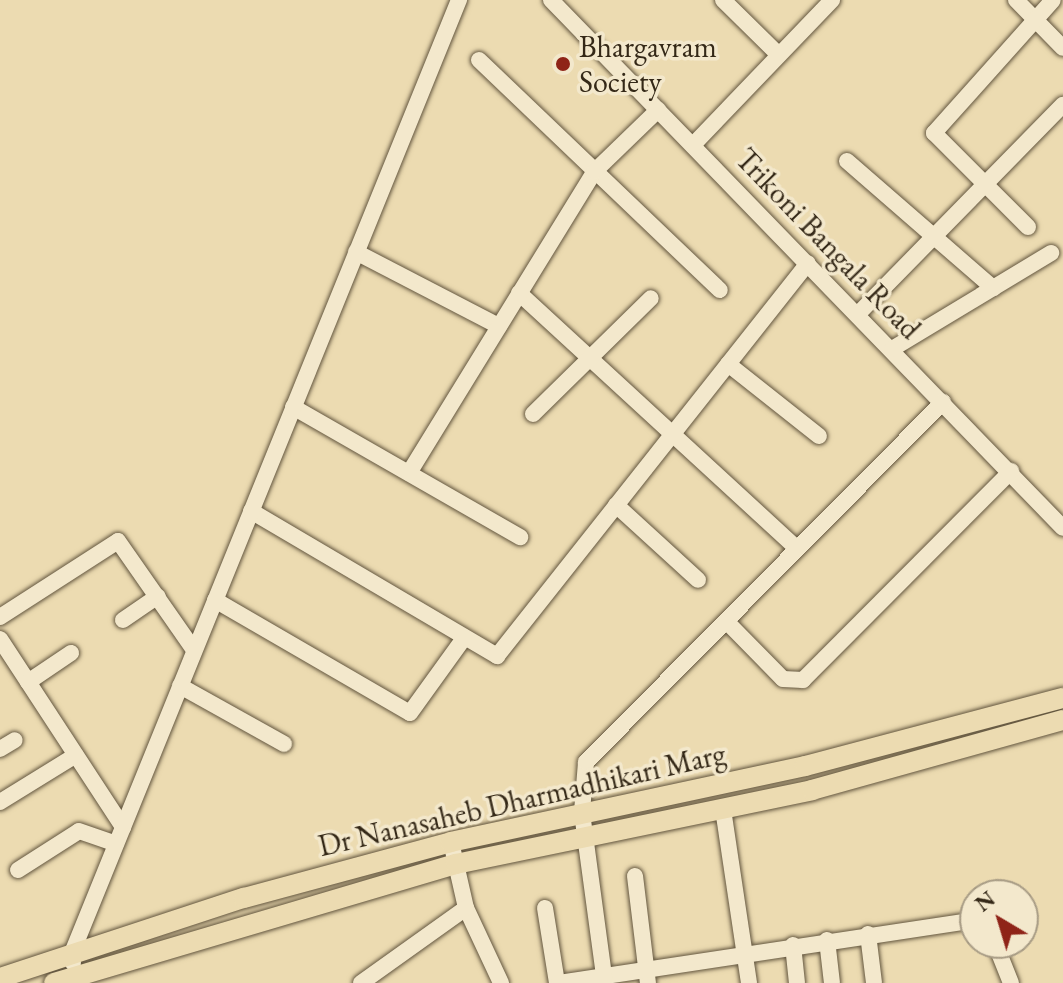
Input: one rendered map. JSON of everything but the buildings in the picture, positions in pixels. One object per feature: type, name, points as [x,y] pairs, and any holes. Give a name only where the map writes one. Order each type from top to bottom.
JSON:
[{"type":"main road","name":"Dr Nanasaheb Dharmadhikari Marg","points":[[0,978],[244,898],[451,842],[805,766],[1063,698]]},
{"type":"main road","name":"Dr Nanasaheb Dharmadhikari Marg","points":[[54,983],[456,864],[870,775],[1063,720]]},
{"type":"street","points":[[75,975],[72,953],[459,0]]},
{"type":"street","name":"Trikoni Bangala Road","points":[[551,0],[1063,528]]},
{"type":"street","points":[[723,0],[779,55]]},
{"type":"street","points":[[693,145],[832,0]]},
{"type":"street","points":[[1016,0],[1063,48]]},
{"type":"street","points":[[1028,227],[936,137],[935,129],[1053,0]]},
{"type":"street","points":[[479,60],[720,290]]},
{"type":"street","points":[[858,314],[1063,105]]},
{"type":"street","points":[[409,473],[595,171],[658,110]]},
{"type":"street","points":[[847,161],[993,288]]},
{"type":"street","points":[[356,252],[499,326]]},
{"type":"street","points":[[892,349],[1051,253]]},
{"type":"street","points":[[251,511],[491,655],[503,653],[808,263]]},
{"type":"street","points":[[519,293],[796,548]]},
{"type":"street","points":[[533,414],[651,298]]},
{"type":"street","points":[[728,364],[819,436]]},
{"type":"street","points":[[604,978],[582,812],[583,770],[593,753],[943,402]]},
{"type":"street","points":[[293,407],[520,537]]},
{"type":"street","points":[[726,621],[783,679],[803,680],[1011,471]]},
{"type":"street","points":[[616,505],[698,580]]},
{"type":"street","points":[[0,617],[114,541],[122,544],[194,650]]},
{"type":"street","points":[[123,620],[158,596]]},
{"type":"street","points":[[215,600],[410,713],[464,638]]},
{"type":"street","points":[[0,639],[6,661],[28,682],[123,827]]},
{"type":"street","points":[[28,682],[71,653]]},
{"type":"street","points":[[180,686],[284,744]]},
{"type":"street","points":[[0,749],[15,740]]},
{"type":"street","points":[[0,802],[76,755]]},
{"type":"street","points":[[723,809],[749,983]]},
{"type":"street","points":[[18,870],[79,831],[116,844]]},
{"type":"street","points":[[451,842],[466,908],[501,983]]},
{"type":"street","points":[[635,876],[647,975]]},
{"type":"street","points":[[361,983],[466,908]]},
{"type":"street","points":[[545,908],[558,983],[647,975],[745,952],[959,922]]},
{"type":"street","points":[[868,934],[874,983]]},
{"type":"street","points":[[827,940],[832,983]]},
{"type":"street","points":[[793,945],[797,983]]},
{"type":"street","points":[[1001,959],[1011,983]]},
{"type":"place","name":"Bhargavram Society","points":[[563,64]]}]
